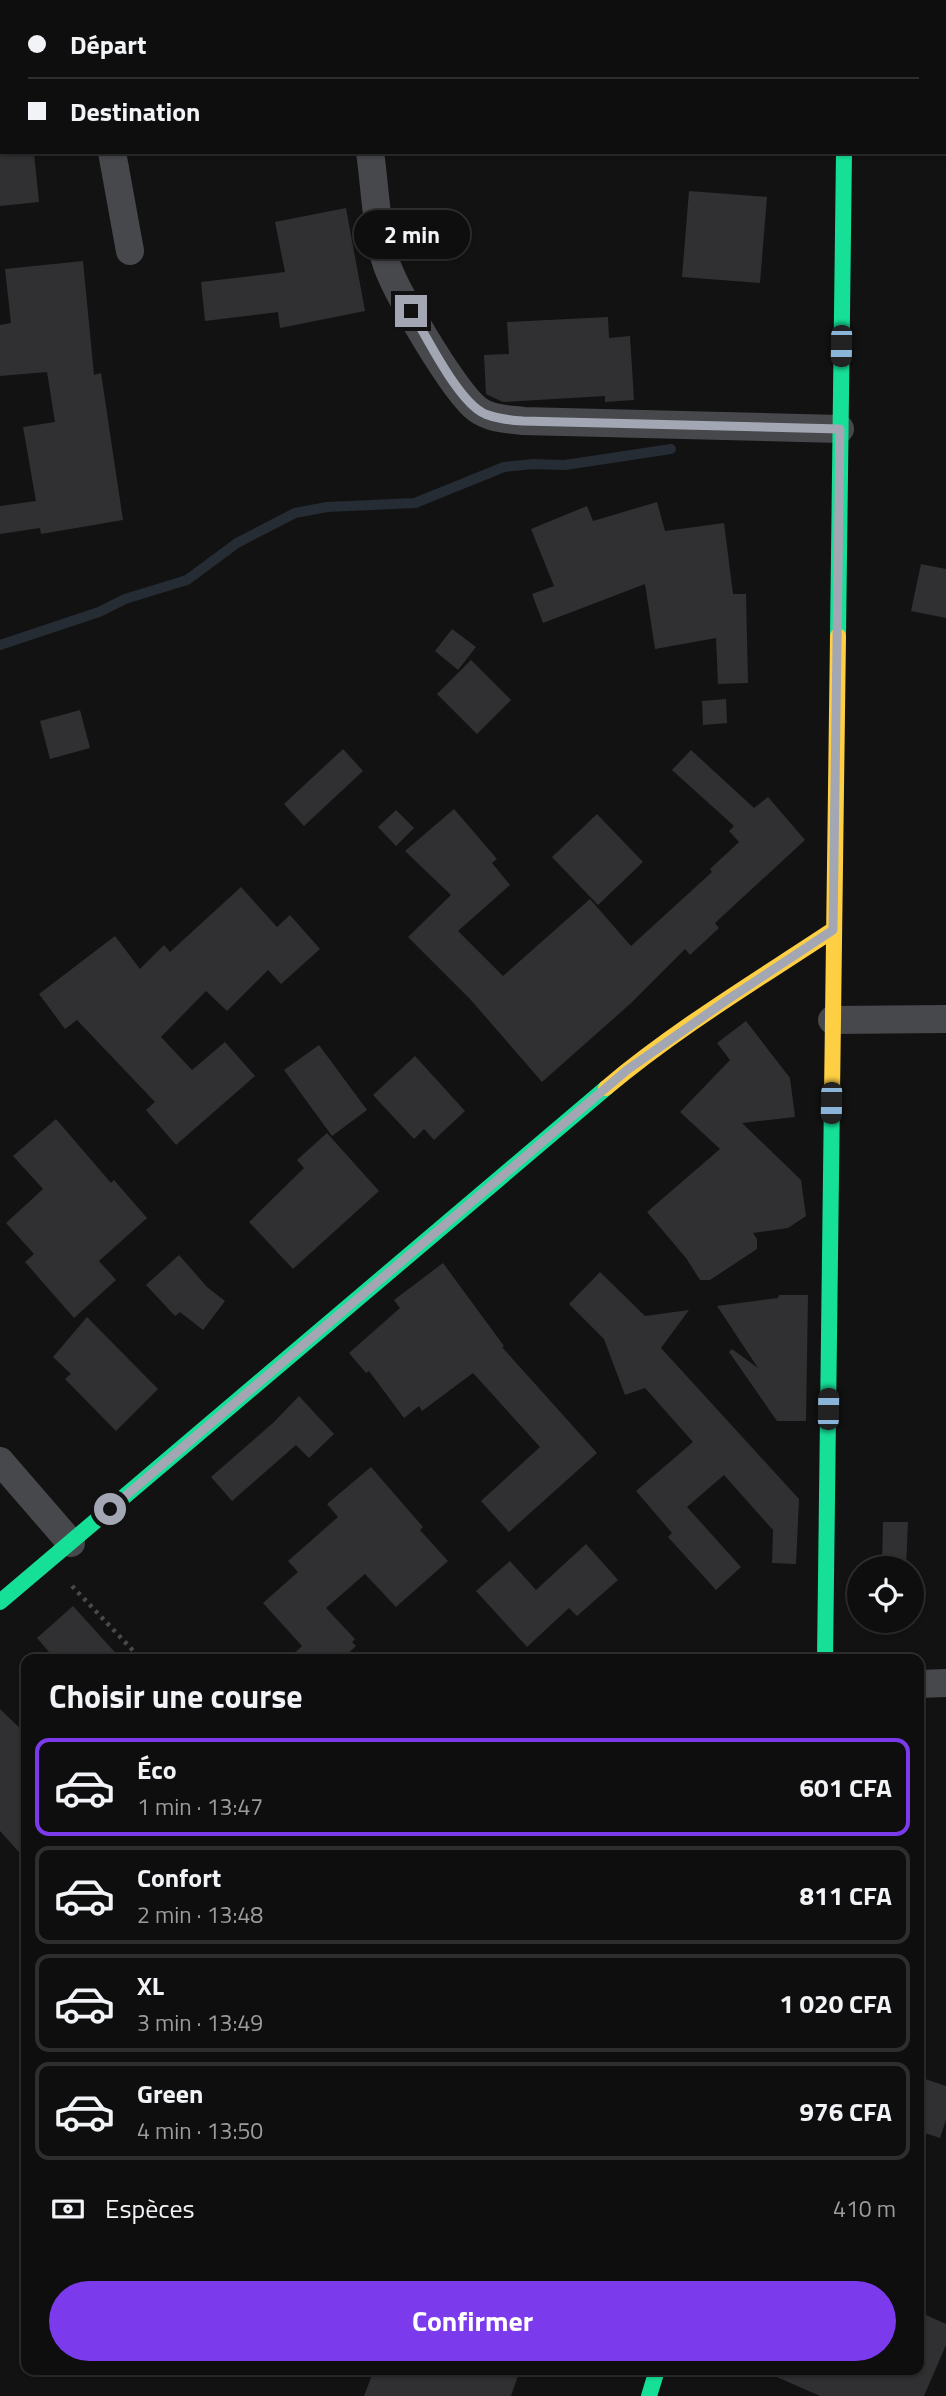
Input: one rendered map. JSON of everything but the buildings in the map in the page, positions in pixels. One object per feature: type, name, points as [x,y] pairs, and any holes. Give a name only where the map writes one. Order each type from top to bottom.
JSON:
[{"type":"main road","points":[[825,1654],[844,154]]},
{"type":"main road","points":[[0,1602],[627,1070],[833,930]]},
{"type":"main road","points":[[649,2396],[655,2375]]},
{"type":"street","points":[[112,154],[130,251]]},
{"type":"street","points":[[370,154],[385,260],[398,289],[455,385],[475,408],[484,414],[523,421],[840,429]]},
{"type":"street","points":[[832,1020],[946,1019]]},
{"type":"street","points":[[0,1461],[71,1543]]},
{"type":"street","points":[[924,1684],[946,1683]]},
{"type":"path","points":[[49,1561],[136,1654]]},
{"type":"waterway","points":[[0,645],[99,612],[125,599],[187,580],[237,543],[295,513],[327,507],[415,503],[504,467],[565,465],[671,449]]},
{"type":"traffic: fast","points":[[838,636],[844,154]]},
{"type":"traffic: fast","points":[[0,1602],[606,1088]]},
{"type":"traffic: fast","points":[[825,1654],[832,1095]]},
{"type":"traffic: fast","points":[[649,2396],[655,2375]]},
{"type":"traffic: slow","points":[[832,1095],[838,636]]},
{"type":"traffic: slow","points":[[606,1088],[688,1026],[833,930]]},
{"type":"route","points":[[110,1509],[627,1070],[833,930],[840,429],[500,419],[475,408],[455,385],[411,311]]}]
